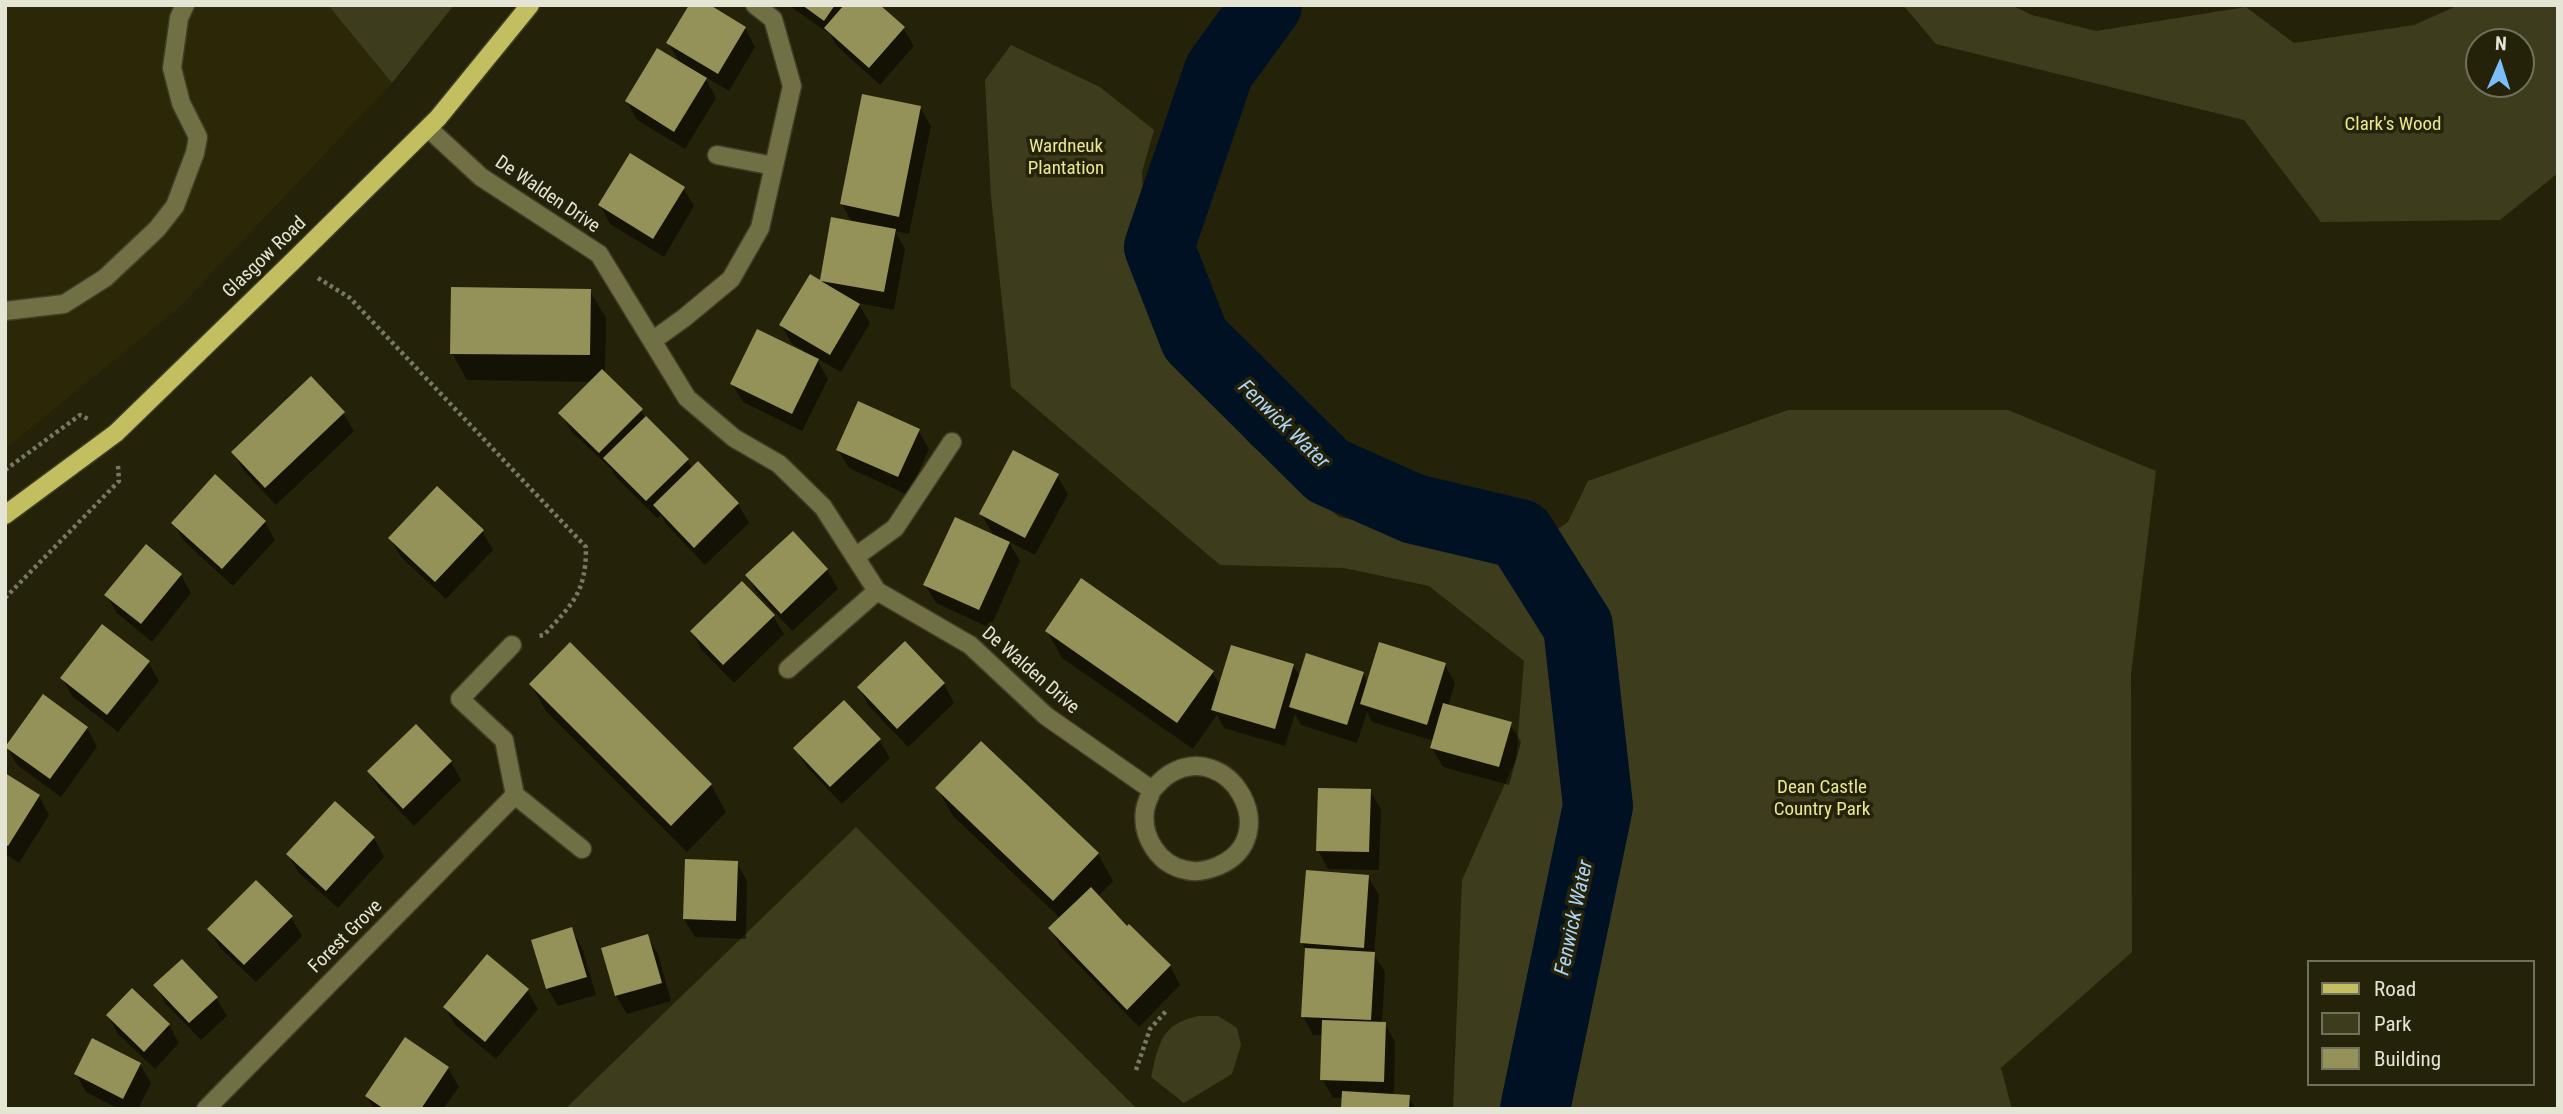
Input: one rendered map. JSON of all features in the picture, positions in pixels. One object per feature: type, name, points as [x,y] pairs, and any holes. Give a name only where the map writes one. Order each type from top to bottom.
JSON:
[{"type":"main road","name":"Glasgow Road","points":[[5,515],[116,433],[428,128],[530,5]]},
{"type":"street","points":[[5,311],[64,304],[105,278],[157,229],[175,206],[195,153],[198,137],[181,103],[172,68],[179,18],[185,5]]},
{"type":"street","points":[[652,341],[732,279],[760,228],[792,86],[773,19],[755,5]]},
{"type":"street","name":"De Walden Drive","points":[[428,128],[481,177],[599,254],[687,398],[734,438],[779,464],[823,506],[877,591],[970,645],[1046,716],[1152,790]]},
{"type":"street","points":[[717,155],[774,166]]},
{"type":"street","points":[[855,557],[895,528],[952,442]]},
{"type":"street","points":[[789,669],[877,591]]},
{"type":"street","points":[[512,645],[460,699],[505,740],[516,795],[582,849]]},
{"type":"street","points":[[1186,767],[1207,768],[1226,775],[1240,789],[1248,808],[1248,829],[1241,848],[1226,862],[1207,870],[1186,870],[1168,863],[1153,849],[1145,830],[1145,809],[1152,790],[1167,775],[1186,767]]},
{"type":"street","name":"Forest Grove","points":[[206,1109],[516,795]]},
{"type":"path","points":[[292,262],[350,298],[586,547],[586,573],[575,601],[544,635],[512,645]]},
{"type":"path","points":[[5,598],[118,481],[116,433]]},
{"type":"path","points":[[1136,1070],[1150,1029],[1167,1010]]},
{"type":"shaded area","points":[[5,5],[328,5],[392,83],[180,307],[5,449]]},
{"type":"green space","points":[[328,5],[454,5],[392,83]]},
{"type":"green space","name":"Clark's Wood","points":[[1903,5],[2011,5],[2032,15],[2096,31],[2246,7],[2294,43],[2414,25],[2459,5],[2558,5],[2558,173],[2500,220],[2321,222],[2244,120],[1936,44]]},
{"type":"green space","name":"Dean Castle Country Park","points":[[1011,45],[1100,87],[1154,130],[1142,172],[1148,314],[1250,444],[1339,517],[1427,535],[1506,565],[1568,522],[1588,481],[1788,410],[2008,410],[2156,471],[2131,674],[2132,952],[2001,1068],[2012,1109],[1453,1109],[1462,880],[1516,759],[1524,661],[1429,586],[1344,568],[1220,565],[1011,387],[991,197],[985,80]]},
{"type":"green space","points":[[856,827],[1137,1109],[565,1109]]},
{"type":"green space","points":[[1198,1016],[1218,1016],[1237,1028],[1241,1045],[1232,1074],[1184,1103],[1151,1077],[1160,1045],[1169,1030],[1176,1024]]},
{"type":"building","points":[[689,5],[710,5],[746,27],[718,74],[666,43]]},
{"type":"building","points":[[802,5],[835,5],[824,21]]},
{"type":"building","points":[[844,5],[880,5],[905,27],[869,68],[824,28]]},
{"type":"building","points":[[657,48],[707,78],[674,132],[625,101]]},
{"type":"building","points":[[862,94],[921,106],[899,217],[840,204]]},
{"type":"building","points":[[630,153],[685,187],[653,239],[598,205]]},
{"type":"building","points":[[831,217],[896,229],[884,292],[821,281],[860,304],[830,355],[779,325],[810,274],[820,280]]},
{"type":"building","points":[[451,287],[591,289],[590,355],[450,354]]},
{"type":"building","points":[[757,329],[819,359],[792,414],[730,384]]},
{"type":"building","points":[[602,369],[643,409],[599,453],[558,413]]},
{"type":"building","points":[[311,376],[345,412],[265,488],[231,452]]},
{"type":"building","points":[[858,401],[920,429],[898,477],[836,450]]},
{"type":"building","points":[[646,416],[689,459],[646,501],[603,458]]},
{"type":"building","points":[[1013,450],[1059,474],[1025,538],[979,514]]},
{"type":"building","points":[[698,461],[739,503],[694,548],[653,505]]},
{"type":"building","points":[[215,474],[266,521],[222,569],[171,523]]},
{"type":"building","points":[[437,486],[484,530],[435,582],[388,538]]},
{"type":"building","points":[[955,517],[1010,542],[979,610],[923,585]]},
{"type":"building","points":[[793,531],[828,569],[781,614],[745,575]]},
{"type":"building","points":[[146,544],[182,574],[141,624],[104,595]]},
{"type":"building","points":[[1081,578],[1214,671],[1177,723],[1045,631]]},
{"type":"building","points":[[742,581],[775,615],[723,665],[690,631]]},
{"type":"building","points":[[102,624],[150,661],[107,715],[60,678]]},
{"type":"building","points":[[905,641],[945,683],[897,729],[857,687]]},
{"type":"building","points":[[570,642],[712,784],[671,826],[529,684]]},
{"type":"building","points":[[1379,642],[1446,663],[1427,725],[1360,704]]},
{"type":"building","points":[[1231,645],[1294,664],[1275,729],[1211,710]]},
{"type":"building","points":[[1306,653],[1364,672],[1347,725],[1289,707]]},
{"type":"building","points":[[43,694],[88,727],[50,779],[5,747]]},
{"type":"building","points":[[844,700],[881,739],[830,787],[793,748]]},
{"type":"building","points":[[1443,703],[1512,722],[1499,767],[1430,748]]},
{"type":"building","points":[[416,724],[452,761],[403,809],[367,771]]},
{"type":"building","points":[[981,741],[1099,853],[1053,901],[935,788]]},
{"type":"building","points":[[5,773],[40,795],[8,846],[5,844]]},
{"type":"building","points":[[1318,788],[1371,789],[1369,852],[1316,851]]},
{"type":"building","points":[[335,801],[375,837],[326,891],[286,854]]},
{"type":"building","points":[[685,859],[738,861],[736,921],[683,919]]},
{"type":"building","points":[[1306,870],[1369,875],[1364,948],[1300,943]]},
{"type":"building","points":[[256,880],[293,916],[244,965],[207,929]]},
{"type":"building","points":[[1091,887],[1127,926],[1129,924],[1171,965],[1127,1010],[1048,928]]},
{"type":"building","points":[[572,927],[587,977],[546,989],[531,940]]},
{"type":"building","points":[[648,934],[662,983],[615,996],[601,948]]},
{"type":"building","points":[[1305,948],[1375,952],[1371,1020],[1301,1017]]},
{"type":"building","points":[[487,954],[529,989],[485,1042],[443,1007]]},
{"type":"building","points":[[182,959],[218,997],[189,1023],[153,985]]},
{"type":"building","points":[[132,988],[170,1024],[144,1052],[106,1015]]},
{"type":"building","points":[[1322,1020],[1386,1022],[1384,1082],[1320,1080]]},
{"type":"building","points":[[405,1037],[449,1067],[421,1109],[384,1109],[365,1096]]},
{"type":"building","points":[[92,1038],[141,1063],[123,1099],[74,1074]]},
{"type":"building","points":[[1342,1091],[1410,1095],[1409,1109],[1341,1109]]},
{"type":"waterway","name":"Fenwick Water","points":[[1267,5],[1219,71],[1159,247],[1195,339],[1328,471],[1414,509],[1520,534],[1578,626],[1598,806],[1535,1109]]},
{"type":"park label","name":"Wardneuk Plantation","points":[[1066,158]]}]
